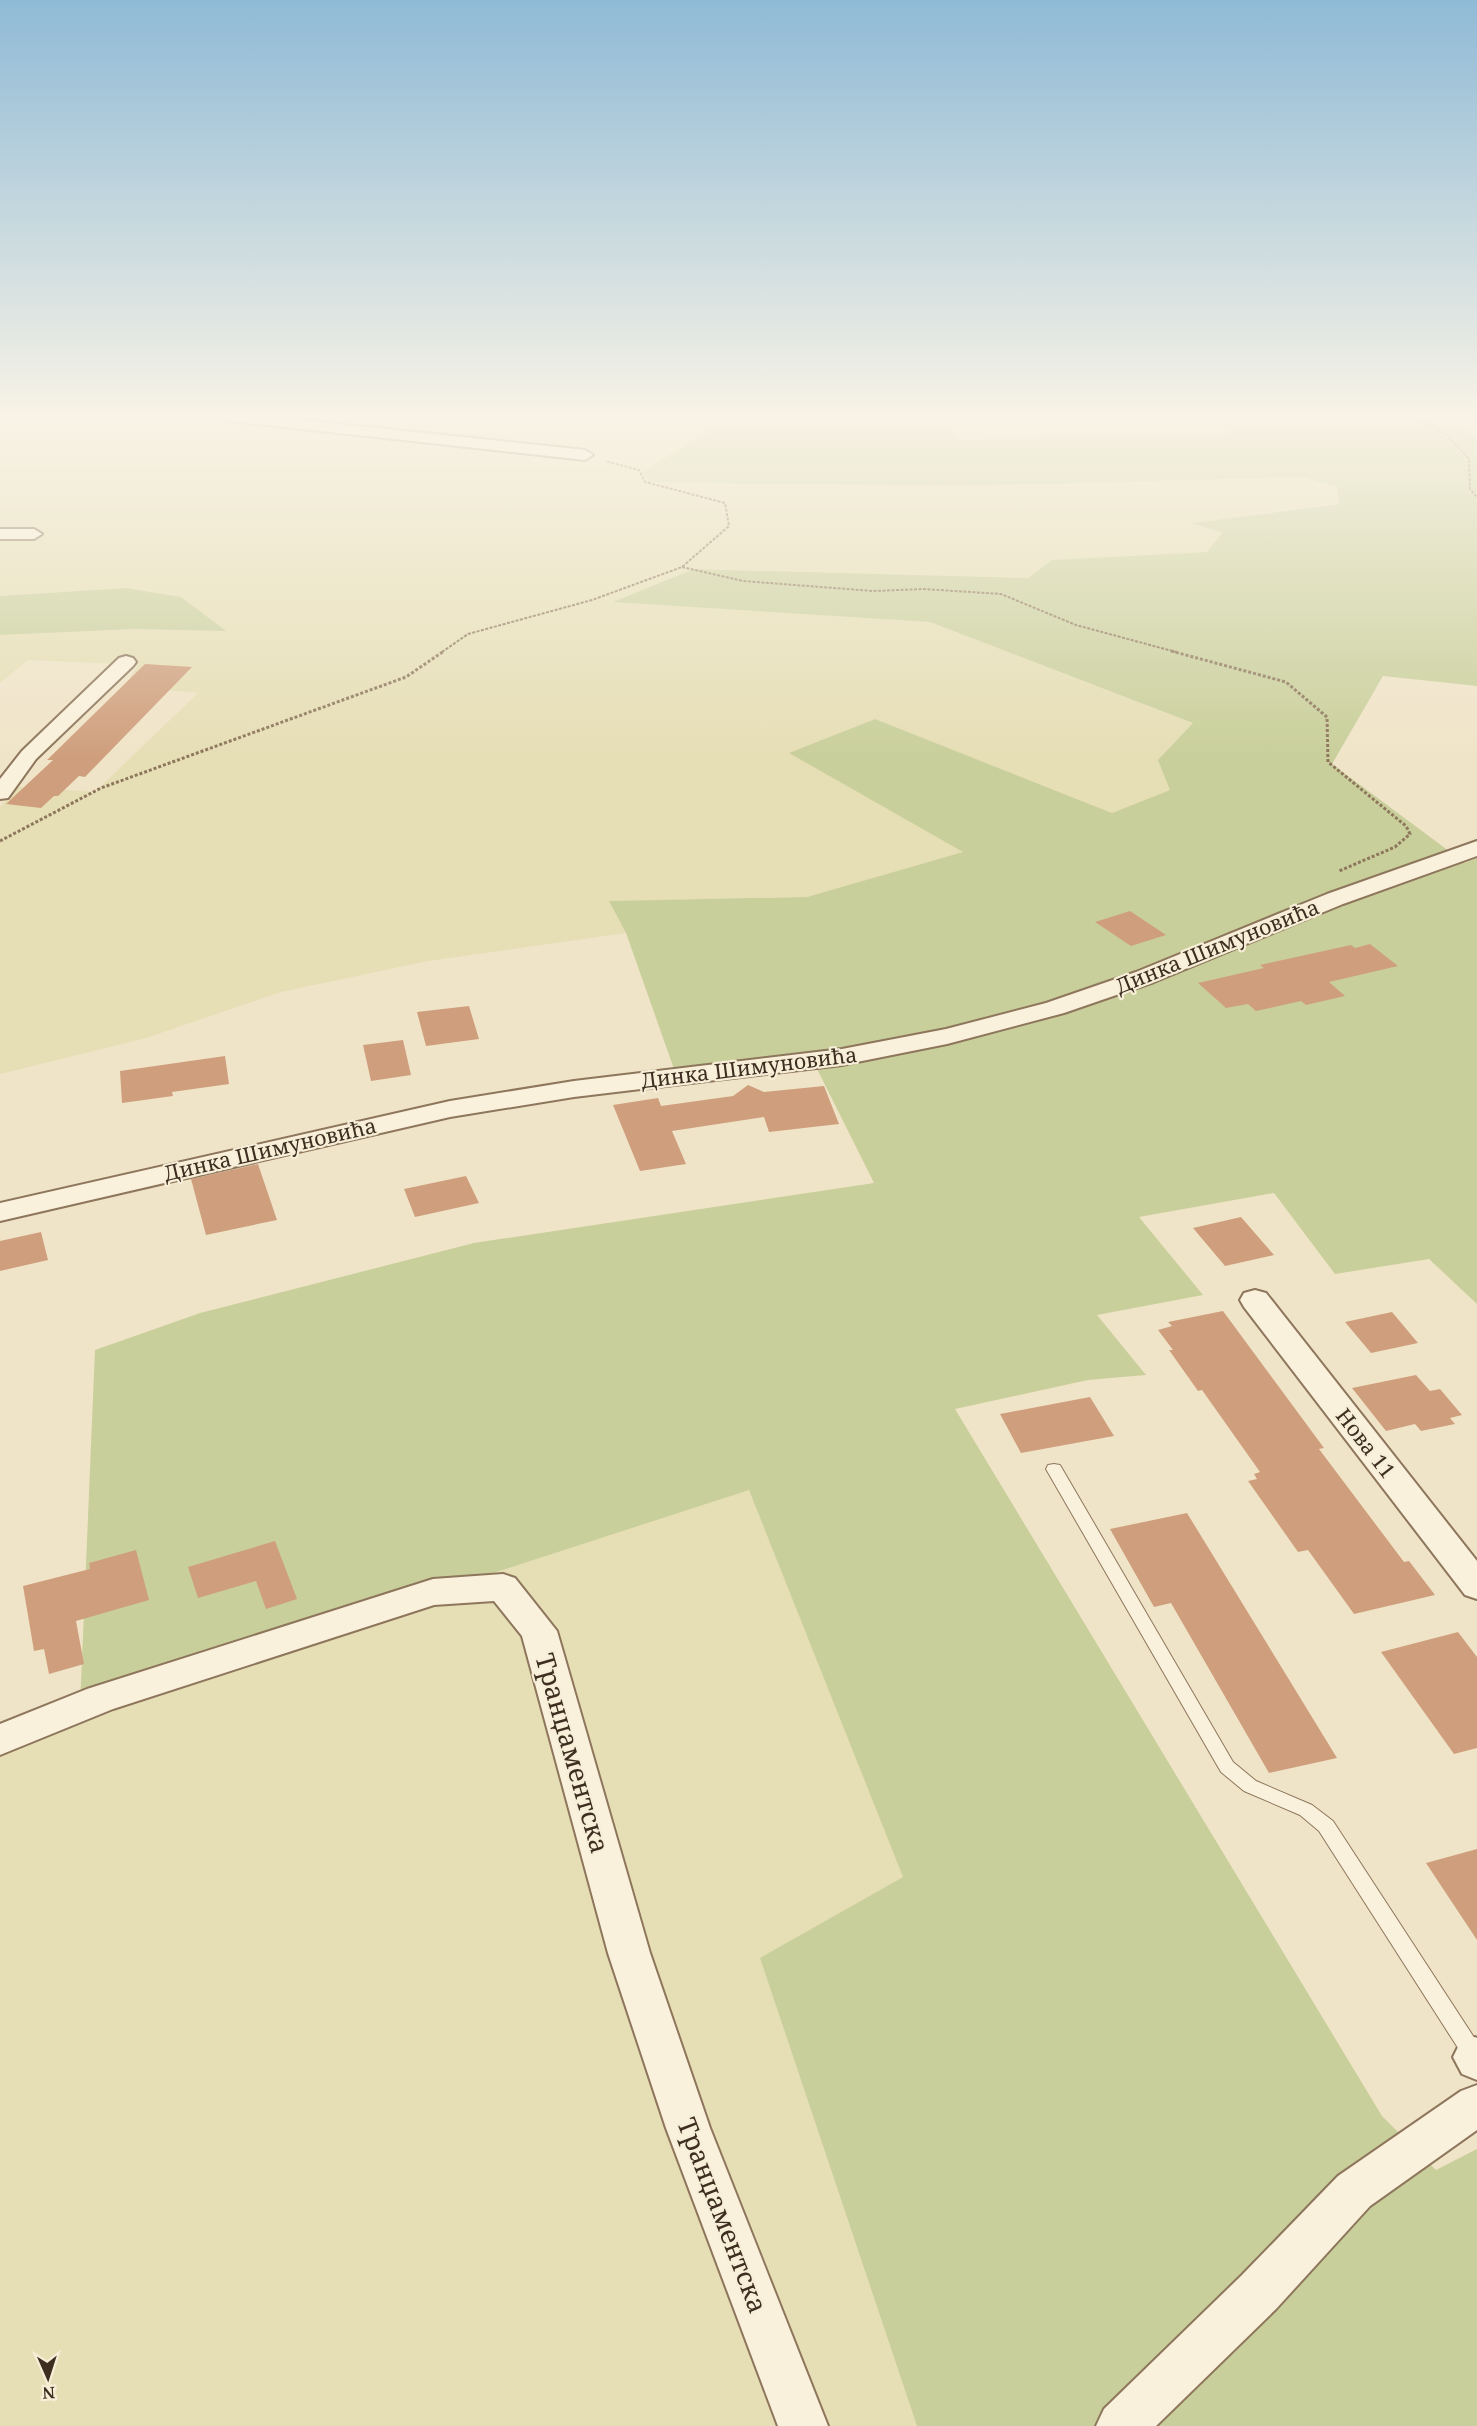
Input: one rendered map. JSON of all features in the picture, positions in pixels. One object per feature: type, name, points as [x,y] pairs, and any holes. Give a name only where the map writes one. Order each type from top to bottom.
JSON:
[{"type":"street","points":[[0,534],[34,534]]},
{"type":"street","points":[[0,793],[29,755],[126,662]]},
{"type":"street","name":"Динка Шимуновића","points":[[0,1212],[450,1109],[627,1082],[842,1057],[947,1036],[1054,1008],[1145,977],[1335,899],[1477,848]]},
{"type":"street","name":"Нова 11","points":[[1255,1300],[1477,1586]]},
{"type":"street","name":"Транџаментска","points":[[0,1740],[100,1699],[433,1592],[503,1587],[539,1630],[633,1964],[688,2128],[803,2426]]},
{"type":"street","points":[[1121,2426],[1259,2292],[1354,2191],[1477,2105]]},
{"type":"lane","points":[[1053,1469],[1227,1767],[1250,1786],[1306,1810],[1326,1826],[1476,2058]]},
{"type":"path","points":[[0,841],[101,788],[406,677],[468,634],[592,600],[682,567],[724,530]]},
{"type":"path","points":[[682,567],[743,581],[873,591],[924,589],[1001,594],[1076,625],[1286,682],[1327,717],[1328,762],[1406,826],[1410,834],[1395,847],[1333,874],[1330,884],[1335,899]]},
{"type":"shaded area","points":[[0,530],[1214,530],[1222,533],[1207,552],[1052,560],[1028,578],[694,569],[615,602],[930,622],[1193,723],[1170,790],[1112,813],[875,719],[790,753],[964,852],[807,897],[609,901],[626,933],[428,961],[281,992],[146,1038],[0,1074],[0,807],[18,787],[95,792],[198,693],[124,687],[138,665],[28,660],[0,683],[0,635],[134,629],[225,631],[126,588],[0,596]]},
{"type":"shaded area","points":[[749,1489],[903,1877],[760,1958],[917,2426],[0,2426],[0,1736],[80,1707]]},
{"type":"green space","points":[[1214,530],[1477,530],[1477,686],[1383,676],[1332,764],[1465,863],[1477,858],[1477,1304],[1429,1259],[1335,1274],[1274,1193],[1139,1217],[1203,1295],[1097,1315],[1146,1375],[1088,1380],[955,1409],[1382,2116],[1436,2170],[1477,2149],[1477,2426],[917,2426],[760,1958],[903,1877],[749,1490],[80,1707],[95,1350],[200,1313],[474,1243],[874,1183],[810,1055],[674,1069],[626,933],[609,901],[807,897],[963,852],[789,753],[875,719],[1112,813],[1170,790],[1158,760],[1193,723],[930,622],[613,602],[694,569],[1028,578],[1052,560],[1207,552],[1222,533]]},
{"type":"green space","points":[[126,588],[181,597],[226,631],[134,629],[0,635],[0,596]]},
{"type":"building","points":[[145,664],[192,667],[85,777],[79,776],[41,808],[6,804],[53,760],[47,760]]},
{"type":"building","points":[[1130,911],[1166,935],[1131,946],[1095,922]]},
{"type":"building","points":[[1370,944],[1398,966],[1329,982],[1345,996],[1306,1005],[1301,1001],[1256,1011],[1248,1004],[1226,1008],[1198,983],[1264,968],[1260,965],[1351,945],[1355,948]]},
{"type":"building","points":[[469,1006],[479,1039],[426,1046],[417,1012]]},
{"type":"building","points":[[403,1040],[411,1075],[371,1081],[363,1045]]},
{"type":"building","points":[[225,1056],[229,1084],[172,1092],[173,1096],[122,1103],[120,1071]]},
{"type":"building","points":[[748,1085],[764,1092],[824,1086],[839,1124],[769,1132],[764,1117],[672,1131],[686,1164],[640,1171],[613,1105],[658,1098],[661,1106],[733,1096]]},
{"type":"building","points":[[258,1164],[277,1220],[206,1235],[191,1179]]},
{"type":"building","points":[[466,1176],[479,1203],[415,1217],[404,1189]]},
{"type":"building","points":[[1241,1217],[1274,1255],[1225,1266],[1193,1228]]},
{"type":"building","points":[[41,1232],[48,1260],[0,1271],[0,1241]]},
{"type":"building","points":[[1223,1311],[1324,1448],[1319,1449],[1404,1562],[1409,1561],[1435,1595],[1354,1614],[1308,1550],[1298,1552],[1248,1481],[1257,1479],[1254,1474],[1260,1472],[1202,1390],[1198,1391],[1158,1330],[1172,1326],[1168,1322]]},
{"type":"building","points":[[1392,1312],[1418,1343],[1371,1353],[1345,1322]]},
{"type":"building","points":[[1416,1375],[1430,1391],[1440,1389],[1462,1415],[1450,1418],[1455,1424],[1421,1431],[1415,1424],[1386,1431],[1352,1388]]},
{"type":"building","points":[[1090,1397],[1114,1436],[1021,1453],[1000,1414]]},
{"type":"building","points":[[1187,1513],[1337,1758],[1269,1773],[1171,1603],[1154,1607],[1110,1529]]},
{"type":"building","points":[[275,1541],[297,1599],[266,1609],[256,1581],[198,1598],[188,1567]]},
{"type":"building","points":[[136,1550],[149,1600],[76,1621],[84,1664],[49,1674],[44,1649],[34,1651],[23,1586],[90,1569],[89,1563]]},
{"type":"building","points":[[1458,1632],[1477,1657],[1477,1748],[1454,1754],[1381,1652]]},
{"type":"building","points":[[1477,1849],[1477,1940],[1426,1863]]}]
